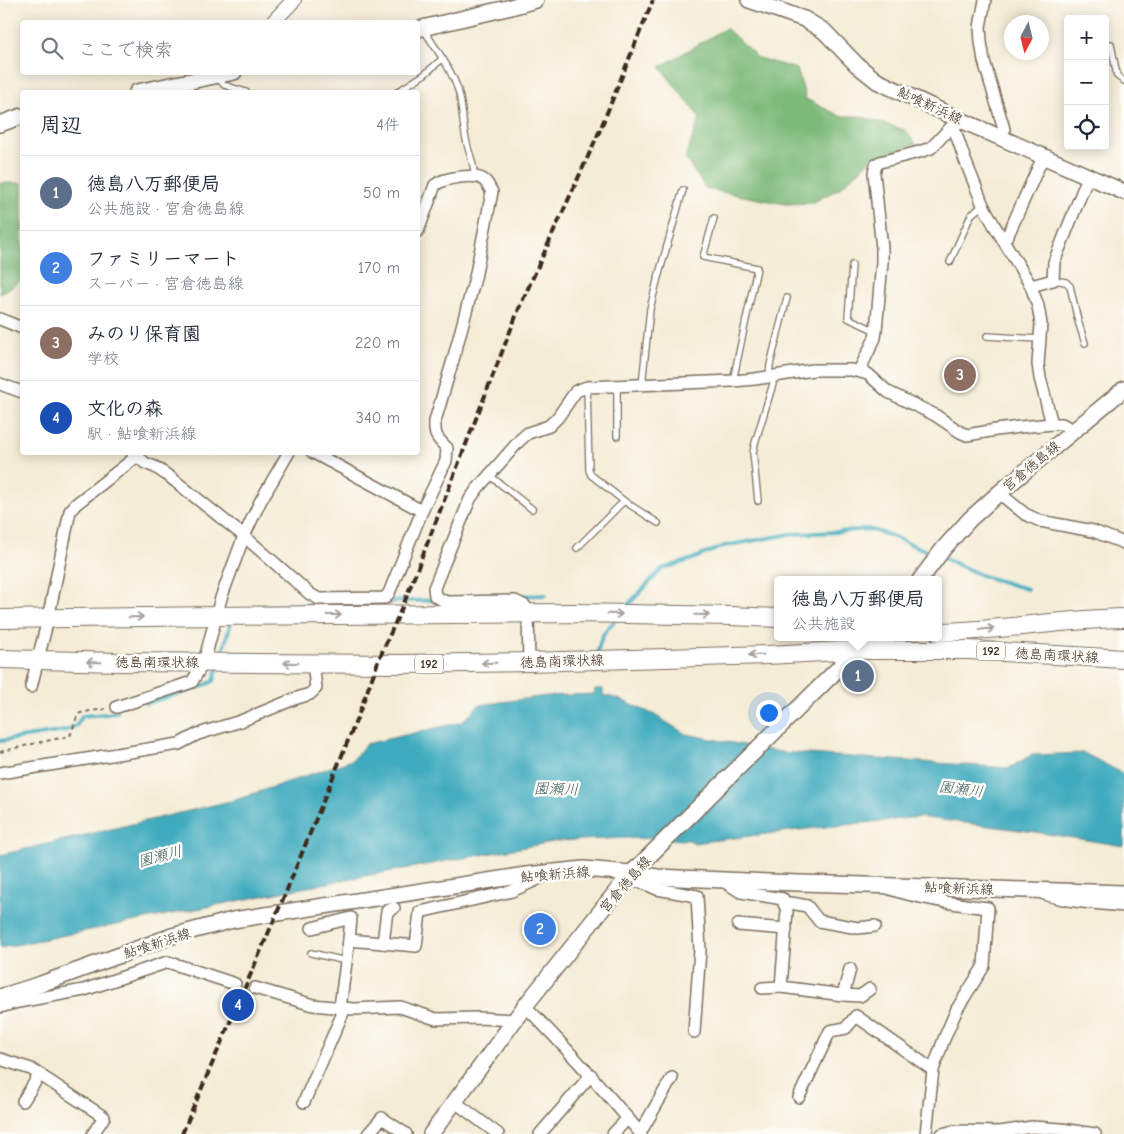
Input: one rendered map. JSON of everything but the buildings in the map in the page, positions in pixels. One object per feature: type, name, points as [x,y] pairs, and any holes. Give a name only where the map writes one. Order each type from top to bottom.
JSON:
[{"type":"highway","points":[[0,619],[576,613],[774,618]]},
{"type":"highway","name":"徳島南環状線","points":[[942,632],[1124,618]]},
{"type":"highway","name":"徳島南環状線","points":[[0,659],[37,661],[401,664],[529,662],[768,655],[862,644],[1124,659]]},
{"type":"main road","points":[[420,29],[536,0]]},
{"type":"main road","name":"鮎喰新浜線","points":[[748,0],[804,19],[824,31],[857,65],[877,81],[955,122],[1003,138],[1124,192]]},
{"type":"main road","points":[[147,90],[220,75]]},
{"type":"main road","points":[[0,124],[20,117]]},
{"type":"main road","name":"宮倉徳島線","points":[[923,576],[944,548],[970,519],[1073,430],[1124,389]]},
{"type":"main road","name":"宮倉徳島線","points":[[437,1132],[455,1102],[525,1006],[632,872],[862,644]]},
{"type":"main road","name":"鮎喰新浜線","points":[[0,997],[172,936],[233,920],[516,877],[584,869],[632,872],[657,877],[721,880],[1124,893]]},
{"type":"street","points":[[275,20],[294,0]]},
{"type":"street","points":[[985,0],[980,27],[981,42],[984,61],[1004,129],[1003,138]]},
{"type":"street","points":[[955,122],[965,160],[983,204],[1031,286],[1038,306],[1041,324],[1038,364],[1052,424]]},
{"type":"street","points":[[859,371],[875,338],[882,262],[874,173],[876,165],[880,162],[931,148],[955,122]]},
{"type":"street","points":[[1003,239],[1008,235],[1043,157]]},
{"type":"street","points":[[137,455],[145,464],[155,467],[170,477],[244,536],[310,594],[319,599],[384,598],[389,592],[422,511],[446,461],[447,448],[436,436],[434,430],[435,421],[475,278],[492,192],[485,181],[474,176],[440,181],[435,185],[420,226]]},
{"type":"street","points":[[1031,286],[1053,280],[1054,262],[1088,177]]},
{"type":"street","points":[[0,319],[20,327]]},
{"type":"street","points":[[529,662],[528,614],[525,606],[515,601],[446,602],[435,596],[434,588],[470,499],[520,440],[528,433],[549,426],[558,417],[576,390],[587,387],[733,381],[813,370],[859,371],[868,374],[888,392],[935,415],[960,432],[967,434],[1052,424],[1062,424],[1073,430]]},
{"type":"street","points":[[0,384],[20,391]]},
{"type":"street","points":[[31,687],[48,619],[70,511],[135,455]]},
{"type":"street","points":[[117,707],[192,682],[204,662],[221,598],[244,536],[260,502],[287,455]]},
{"type":"street","points":[[318,455],[422,511]]},
{"type":"street","points":[[999,493],[1024,514],[1040,521],[1093,531],[1124,544]]},
{"type":"street","points":[[0,773],[179,744],[198,734],[241,721],[310,694],[316,688],[313,663]]},
{"type":"street","points":[[632,872],[641,882],[657,888],[697,896],[700,950],[694,1032]]},
{"type":"street","points":[[349,940],[416,946],[420,912],[512,891],[551,873]]},
{"type":"street","points":[[721,880],[741,892],[783,899],[787,911],[781,987]]},
{"type":"street","points":[[877,886],[948,904],[988,908],[984,966],[957,1009],[933,1070],[926,1134]]},
{"type":"street","points":[[1033,890],[1057,899],[1124,906]]},
{"type":"street","points":[[784,904],[791,903],[807,906],[819,921],[858,928],[875,926]]},
{"type":"street","points":[[383,943],[387,911],[394,908]]},
{"type":"street","points":[[304,1102],[343,1008],[351,918],[312,928]]},
{"type":"street","points":[[738,925],[786,929]]},
{"type":"street","points":[[0,1007],[84,990],[168,962],[235,984]]},
{"type":"street","points":[[843,995],[850,970]]},
{"type":"street","points":[[762,988],[781,987],[860,996],[870,989]]},
{"type":"street","points":[[255,988],[313,1005],[354,1009],[400,1007],[436,1019],[478,1018],[515,1020]]},
{"type":"street","points":[[525,1006],[591,1075],[641,1134],[672,1078]]},
{"type":"street","points":[[799,1097],[830,1031],[846,1028],[856,1016],[933,1070]]},
{"type":"street","points":[[0,1059],[31,1069],[40,1074],[104,1117],[93,1134]]},
{"type":"street","points":[[23,1101],[40,1074]]},
{"type":"street","points":[[540,1134],[591,1075]]},
{"type":"street","points":[[455,1102],[498,1134]]},
{"type":"street","points":[[368,1134],[382,1118],[406,1134]]},
{"type":"street","points":[[613,1134],[628,1118]]},
{"type":"street","points":[[942,1134],[954,1131],[1000,1133],[1032,1127],[1095,1134]]},
{"type":"lane","points":[[420,29],[450,70],[458,91],[464,133],[474,169],[474,176]]},
{"type":"lane","points":[[1111,44],[1117,76],[1124,81]]},
{"type":"lane","points":[[400,90],[425,74],[442,58]]},
{"type":"lane","points":[[216,76],[224,85],[240,90]]},
{"type":"lane","points":[[642,385],[650,310],[683,190]]},
{"type":"lane","points":[[950,262],[971,215],[983,204]]},
{"type":"lane","points":[[714,218],[703,257],[757,268],[733,381]]},
{"type":"lane","points":[[852,265],[848,318],[876,331]]},
{"type":"lane","points":[[1053,280],[1066,282],[1070,286],[1085,343]]},
{"type":"lane","points":[[758,502],[753,452],[773,384],[770,365],[787,298]]},
{"type":"lane","points":[[987,336],[1039,339]]},
{"type":"lane","points":[[617,386],[617,436]]},
{"type":"lane","points":[[587,387],[589,470],[591,475],[624,501],[658,523]]},
{"type":"lane","points":[[489,476],[532,509]]},
{"type":"lane","points":[[577,548],[624,501]]},
{"type":"lane","points":[[311,953],[346,961]]},
{"type":"path","points":[[0,752],[70,736],[78,714],[117,707]]},
{"type":"green space","points":[[726,28],[758,58],[797,69],[806,99],[840,116],[859,116],[905,130],[916,144],[871,158],[840,188],[812,203],[785,204],[706,189],[685,158],[700,118],[660,67]]},
{"type":"green space","points":[[0,183],[20,183],[20,281],[0,294]]},
{"type":"water","name":"園瀬川","points":[[595,689],[603,689],[603,695],[619,699],[653,714],[686,734],[780,752],[1009,768],[1031,755],[1084,753],[1124,774],[1124,846],[919,817],[694,843],[689,840],[628,838],[558,841],[343,880],[0,948],[0,855],[235,800],[352,760],[366,744],[462,722],[479,705],[546,696],[594,694]]},
{"type":"waterway","points":[[625,608],[662,569],[724,546],[791,534],[868,529],[889,535],[934,554]]},
{"type":"waterway","points":[[941,557],[983,576],[1027,589]]},
{"type":"waterway","points":[[513,596],[546,595]]},
{"type":"waterway","points":[[385,602],[436,600]]},
{"type":"waterway","points":[[256,607],[321,604]]},
{"type":"waterway","points":[[597,656],[603,635],[616,619]]},
{"type":"waterway","points":[[221,658],[231,622]]},
{"type":"waterway","points":[[146,703],[196,689],[214,681],[218,667]]},
{"type":"waterway","points":[[0,741],[65,731],[77,725],[82,716],[118,711]]},
{"type":"railway","points":[[182,1134],[286,892],[358,716],[520,306],[600,130],[653,0]]},
{"type":"place","name":"みのり保育園","points":[[960,375]]},
{"type":"place","name":"徳島八万郵便局","points":[[858,676]]},
{"type":"place","name":"ファミリーマート","points":[[540,929]]},
{"type":"place","name":"文化の森","points":[[238,1005]]}]
